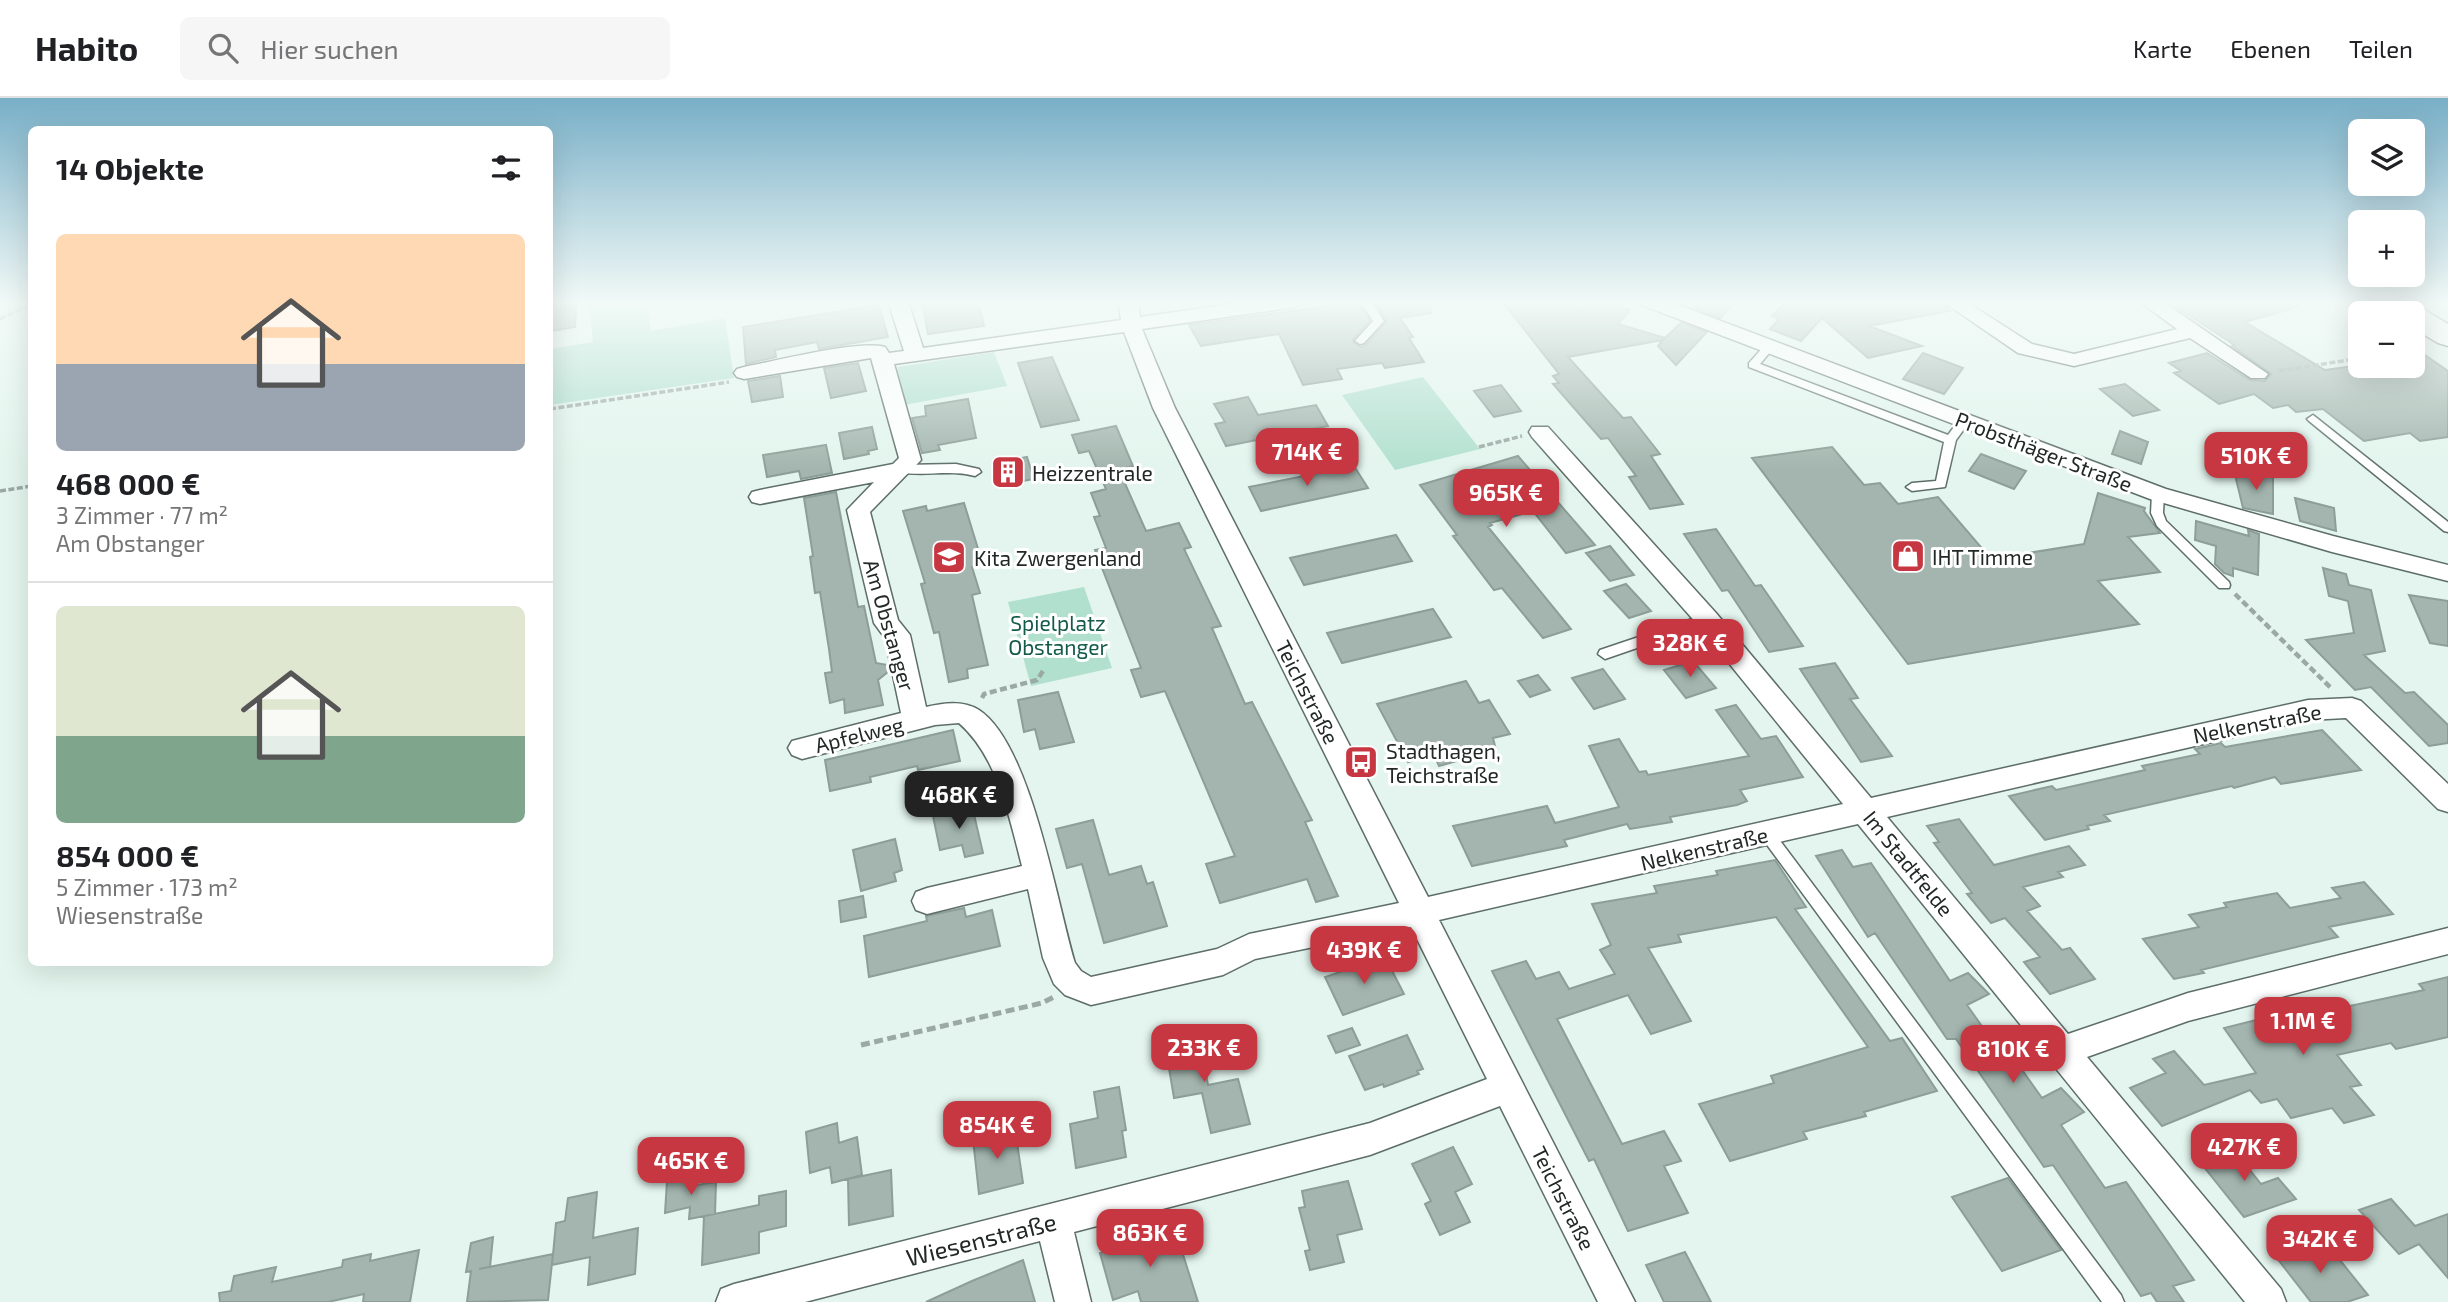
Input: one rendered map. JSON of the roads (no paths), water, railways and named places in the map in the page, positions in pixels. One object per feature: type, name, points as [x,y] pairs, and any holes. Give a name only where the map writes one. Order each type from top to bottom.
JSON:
[{"type":"street","points":[[744,373],[829,357]]},
{"type":"street","points":[[858,510],[910,460],[881,357]]},
{"type":"street","points":[[883,360],[901,357]]},
{"type":"street","name":"Teichstraße","points":[[1145,357],[1164,408],[1617,1302]]},
{"type":"street","name":"Probsthäger Straße","points":[[1799,357],[2158,494],[2332,544],[2448,573]]},
{"type":"street","points":[[2061,357],[2074,360],[2086,357]]},
{"type":"street","points":[[2233,357],[2258,374]]},
{"type":"street","name":"Im Stadtfelde","points":[[1540,432],[1707,619],[2268,1302]]},
{"type":"street","points":[[760,497],[902,469]]},
{"type":"street","name":"Am Obstanger","points":[[852,479],[886,623],[897,635],[916,720],[950,711],[969,716],[983,728],[1003,760],[1038,874]]},
{"type":"street","name":"Nelkenstraße","points":[[1038,874],[1070,981],[1091,990],[1223,961],[1249,947],[1420,912],[2308,710],[2352,708],[2448,801]]},
{"type":"street","name":"Apfelweg","points":[[802,748],[916,720]]},
{"type":"street","points":[[927,901],[1038,874]]},
{"type":"street","points":[[2063,1051],[2188,1007],[2448,941]]},
{"type":"street","name":"Wiesenstraße","points":[[734,1302],[1370,1139],[1508,1087]]},
{"type":"street","points":[[1053,1220],[1073,1302]]},
{"type":"lane","points":[[1760,357],[1753,365],[1950,440]]},
{"type":"lane","points":[[2313,419],[2448,528]]},
{"type":"lane","points":[[1912,487],[1941,484],[1950,440],[1964,421]]},
{"type":"lane","points":[[902,469],[923,472],[956,465],[975,472]]},
{"type":"lane","points":[[2158,494],[2157,513],[2161,523],[2224,585]]},
{"type":"lane","points":[[1605,654],[1707,619]]},
{"type":"lane","points":[[1767,834],[2114,1302]]},
{"type":"place","name":"Heizzentrale","points":[[1008,472]]},
{"type":"place","name":"IHT Timme","points":[[1908,556]]},
{"type":"place","name":"Kita Zwergenland","points":[[949,557]]},
{"type":"place","name":"Stadthagen, Teichstraße","points":[[1361,762]]},
{"type":"park label","name":"Spielplatz Obstanger","points":[[1058,634]]}]
